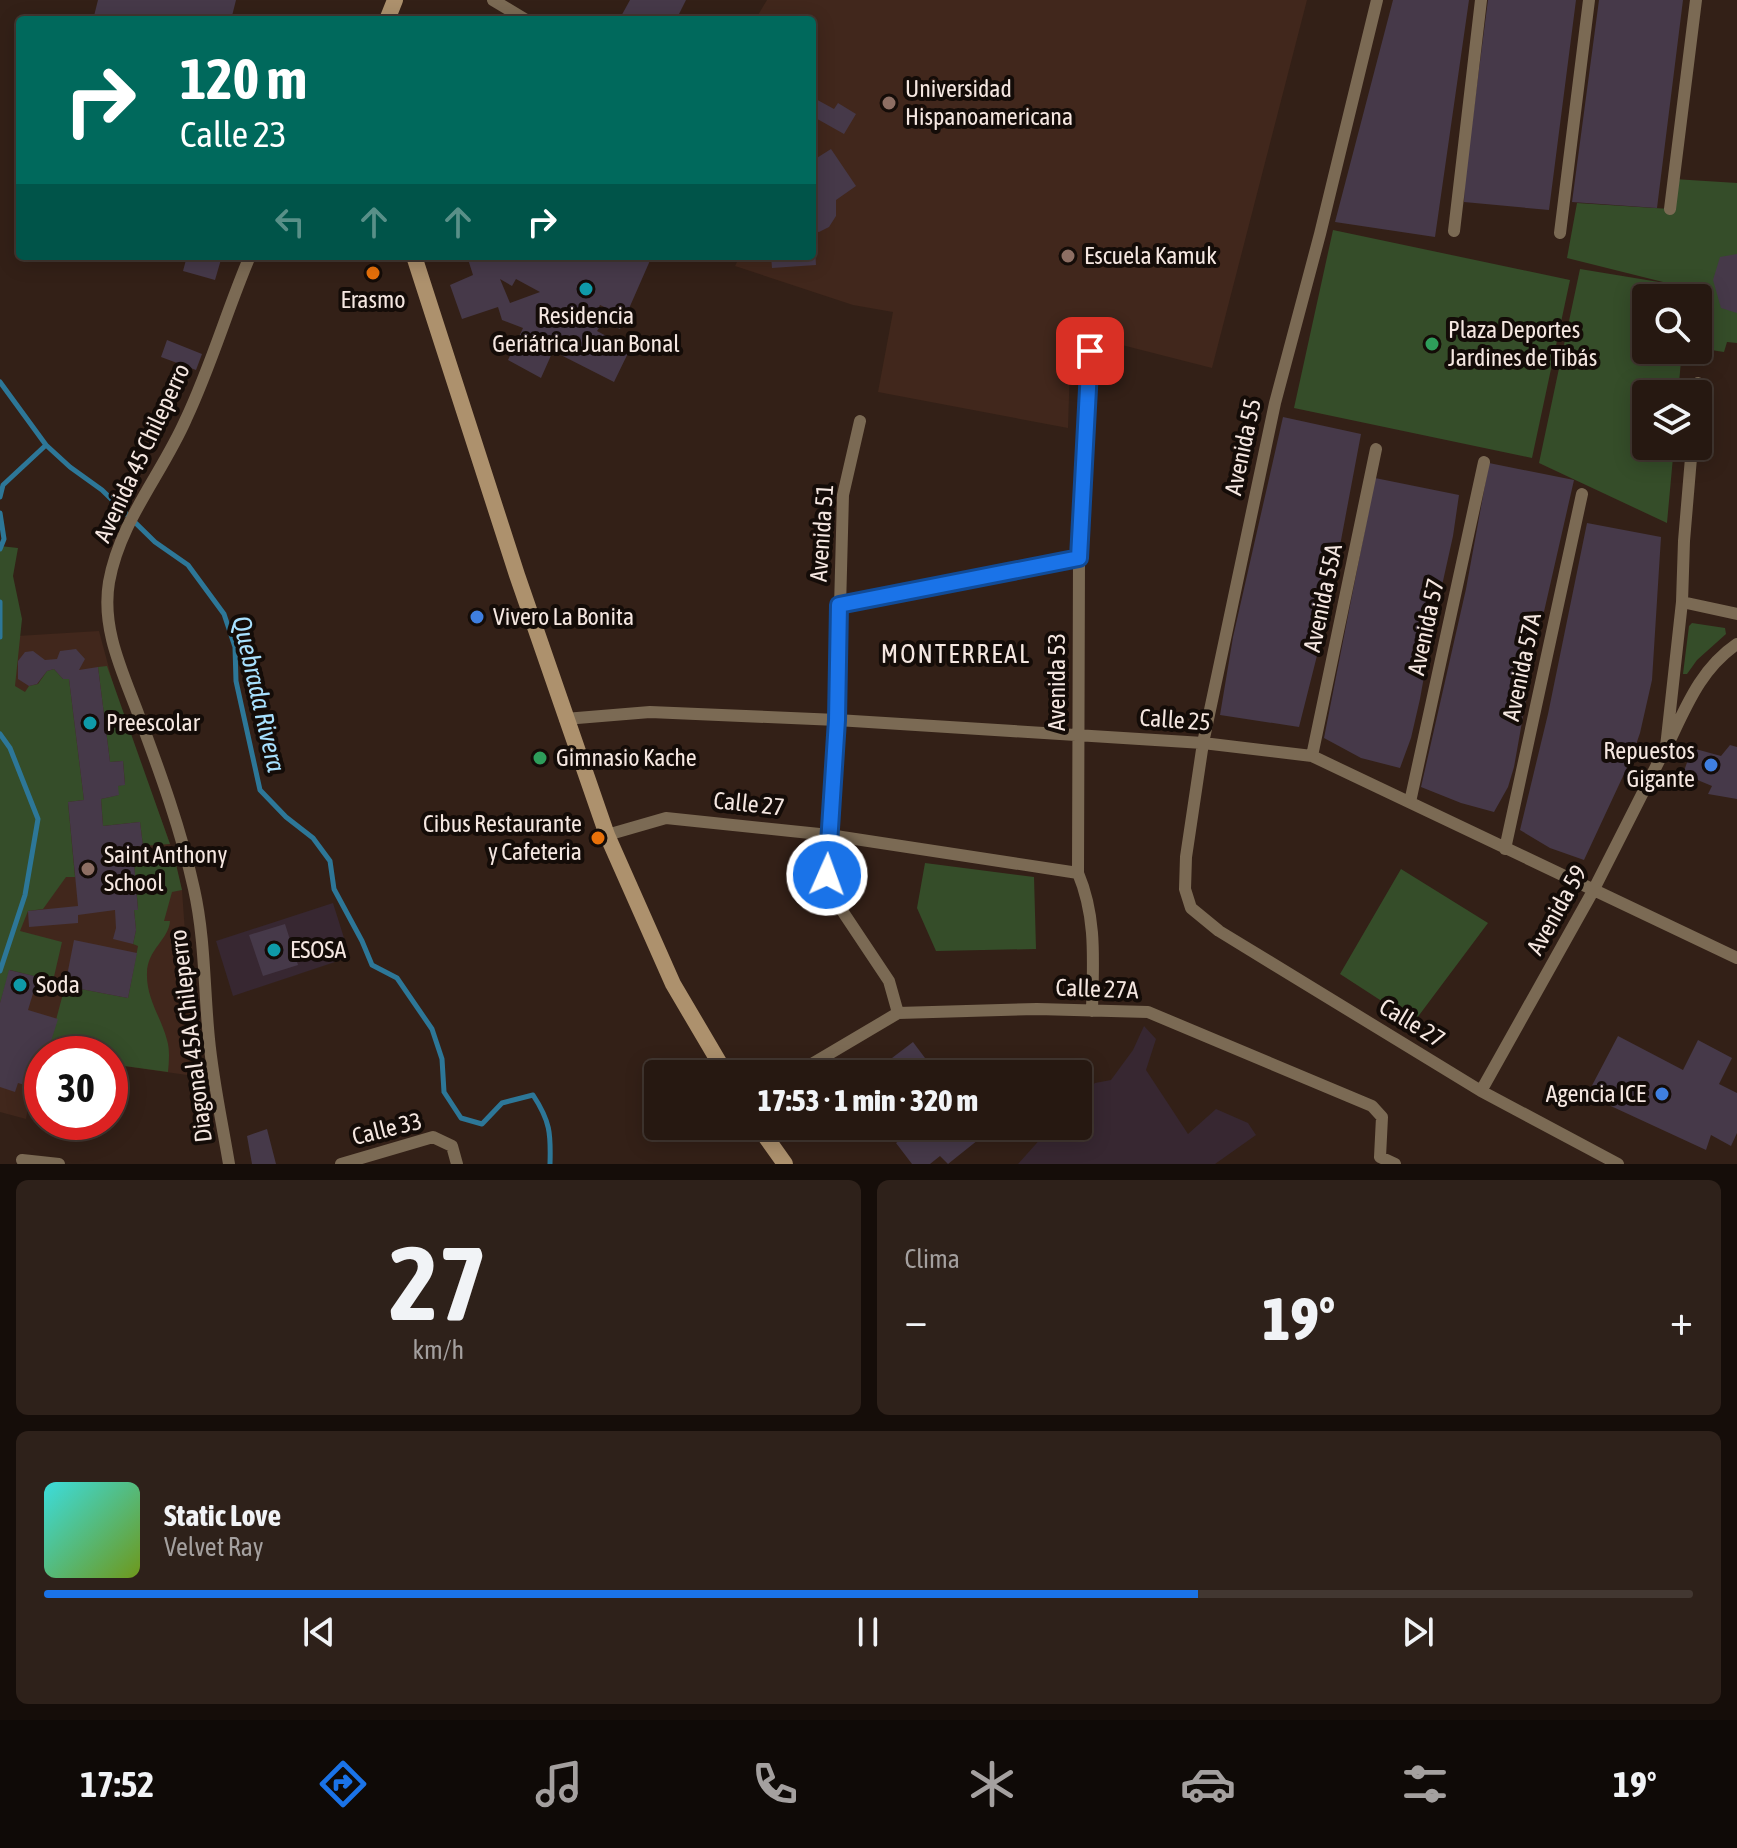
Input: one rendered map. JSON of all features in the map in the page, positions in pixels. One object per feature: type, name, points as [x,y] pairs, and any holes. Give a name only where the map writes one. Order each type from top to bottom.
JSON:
[{"type":"main road","points":[[415,260],[565,719],[607,835],[673,984],[718,1060]]},
{"type":"main road","points":[[768,1140],[785,1164]]},
{"type":"street","points":[[493,0],[519,16]]},
{"type":"street","name":"Avenida 55","points":[[1191,908],[1185,889],[1186,857],[1203,743],[1275,403],[1377,0]]},
{"type":"street","points":[[1454,231],[1481,0]]},
{"type":"street","points":[[1560,233],[1589,0]]},
{"type":"street","points":[[1670,209],[1696,0]]},
{"type":"street","name":"Avenida 45 Chileperro","points":[[109,628],[109,583],[127,530],[135,510],[186,420],[248,260]]},
{"type":"street","name":"Avenida 53","points":[[1090,351],[1079,558],[1078,873],[1088,896],[1094,931],[1092,1011]]},
{"type":"street","name":"Avenida 51","points":[[860,421],[843,495],[837,720],[827,875],[833,897],[889,981],[898,1013]]},
{"type":"street","name":"Avenida 55A","points":[[1312,756],[1376,449]]},
{"type":"street","name":"Avenida 59","points":[[1666,747],[1682,602],[1691,460]]},
{"type":"street","name":"Avenida 57","points":[[1410,802],[1484,462]]},
{"type":"street","name":"Avenida 57A","points":[[1505,849],[1582,494]]},
{"type":"street","points":[[839,605],[1079,558]]},
{"type":"street","points":[[1682,602],[1737,614]]},
{"type":"street","name":"Diagonal 45A Chileperro","points":[[109,628],[161,773],[194,889],[204,958],[215,1086],[229,1164]]},
{"type":"street","name":"Avenida 59","points":[[1481,1091],[1593,891],[1697,684],[1715,661],[1737,644]]},
{"type":"street","name":"Calle 25","points":[[565,719],[650,712],[837,720],[1203,743],[1312,756],[1737,958]]},
{"type":"street","name":"Calle 27","points":[[607,835],[666,818],[829,835],[1078,873]]},
{"type":"street","name":"Calle 27","points":[[1191,908],[1219,931],[1481,1091],[1618,1164]]},
{"type":"street","name":"Calle 27A","points":[[819,1060],[898,1013],[1037,1009],[1148,1012],[1372,1106],[1382,1117],[1377,1160],[1395,1164]]},
{"type":"street","name":"Calle 33","points":[[341,1164],[433,1137],[452,1146],[457,1164]]},
{"type":"street","points":[[22,1160],[59,1164]]},
{"type":"shaded area","points":[[767,0],[1307,0],[1212,368],[1071,332],[1068,428],[878,392],[893,312],[853,305],[735,266],[738,260],[816,260],[816,16],[757,16]]},
{"type":"shaded area","name":"Saint Anthony School","points":[[0,602],[1,637],[99,631],[118,702],[171,846],[182,890],[194,1076],[128,1067],[128,1036],[24,1036],[24,1118],[0,1112]]},
{"type":"shaded area","points":[[333,903],[350,957],[233,996],[216,941]]},
{"type":"shaded area","points":[[1144,1026],[1156,1039],[1146,1070],[1188,1134],[1216,1109],[1248,1123],[1256,1135],[1215,1164],[1018,1164],[1039,1140],[1092,1140],[1092,1086],[1111,1080],[1133,1050]]},
{"type":"green space","points":[[1674,179],[1737,183],[1737,343],[1727,342],[1724,352],[1712,350],[1712,284],[1671,284],[1567,258],[1577,203],[1670,209]]},
{"type":"green space","name":"Plaza Deportes Jardines de Tibás","points":[[1333,230],[1570,280],[1532,458],[1294,408]]},
{"type":"green space","points":[[1580,269],[1671,284],[1632,284],[1632,364],[1681,364],[1679,380],[1632,380],[1632,460],[1673,460],[1667,523],[1539,463]]},
{"type":"green space","points":[[0,546],[18,548],[13,576],[22,619],[15,686],[25,692],[29,686],[38,684],[47,671],[54,669],[63,679],[69,679],[84,800],[68,802],[75,877],[66,877],[43,909],[28,911],[20,931],[62,942],[53,981],[10,970],[0,1003]]},
{"type":"green space","points":[[1692,623],[1725,628],[1726,634],[1697,660],[1687,674],[1683,674],[1689,626]]},
{"type":"green space","points":[[107,666],[170,844],[143,846],[140,822],[103,826],[101,799],[118,795],[118,786],[125,784],[123,761],[110,762],[98,667]]},
{"type":"green space","points":[[172,847],[182,890],[172,892],[164,921],[170,921],[169,927],[150,958],[147,973],[151,999],[168,1044],[168,1072],[128,1066],[128,1036],[52,1036],[65,986],[128,998],[138,946],[133,944],[136,930],[134,910],[138,909],[133,852]]},
{"type":"green space","points":[[925,863],[1034,877],[1036,949],[936,951],[917,908]]},
{"type":"green space","points":[[1401,869],[1488,923],[1414,1022],[1340,974]]},
{"type":"building","points":[[98,0],[236,0],[232,16],[94,16]]},
{"type":"building","points":[[630,0],[686,0],[678,16],[621,16]]},
{"type":"building","points":[[1393,0],[1469,0],[1435,237],[1335,222]]},
{"type":"building","points":[[1488,0],[1576,0],[1549,210],[1464,202]]},
{"type":"building","points":[[1599,0],[1683,0],[1657,208],[1572,202]]},
{"type":"building","points":[[816,99],[834,109],[838,103],[856,114],[844,134],[816,118]]},
{"type":"building","points":[[831,149],[856,186],[836,200],[836,216],[829,227],[819,232],[816,232],[816,158]]},
{"type":"building","points":[[1737,254],[1737,313],[1721,308],[1713,280],[1720,257]]},
{"type":"building","points":[[186,260],[221,260],[215,280],[183,271]]},
{"type":"building","points":[[468,260],[650,260],[620,329],[610,324],[615,312],[600,305],[592,321],[601,325],[597,331],[630,349],[614,382],[553,351],[541,378],[508,360],[523,328],[502,320],[498,307],[462,319],[450,285],[473,275]],"holes":[[[500,279],[512,286],[516,279],[540,292],[510,303]]]},
{"type":"building","points":[[771,260],[816,260],[816,265],[772,268]]},
{"type":"building","points":[[167,340],[202,354],[196,370],[161,357]]},
{"type":"building","points":[[1283,417],[1361,434],[1326,620],[1299,727],[1220,715],[1233,637]]},
{"type":"building","points":[[1489,463],[1574,480],[1533,660],[1514,767],[1508,787],[1494,812],[1421,787],[1466,589]]},
{"type":"building","points":[[1375,478],[1459,495],[1420,699],[1400,768],[1361,758],[1324,738]]},
{"type":"building","points":[[1587,523],[1661,537],[1652,680],[1640,733],[1584,860],[1550,848],[1520,830],[1548,714]]},
{"type":"building","points":[[76,649],[85,659],[79,670],[98,667],[110,762],[123,761],[125,785],[118,786],[119,795],[101,799],[103,826],[140,822],[143,846],[101,850],[102,855],[133,852],[138,910],[134,910],[136,930],[133,944],[113,939],[115,910],[78,915],[78,923],[29,927],[28,911],[78,906],[68,802],[84,800],[69,679],[63,679],[54,669],[47,671],[37,684],[29,686],[18,679],[18,661],[25,652],[33,651],[45,660],[57,659],[60,651]]},
{"type":"building","name":"Repuestos Gigante","points":[[1730,745],[1737,747],[1737,799],[1708,794],[1712,786],[1683,774],[1692,748],[1721,756]]},
{"type":"building","name":"ESOSA","points":[[285,924],[298,965],[263,976],[249,935]]},
{"type":"building","points":[[74,940],[137,953],[128,998],[65,986]]},
{"type":"building","points":[[9,970],[38,977],[28,1010],[58,1019],[53,1036],[24,1036],[24,1085],[18,1083],[15,1092],[0,1087],[0,1003]]},
{"type":"building","name":"Agencia ICE","points":[[1618,1036],[1683,1070],[1698,1040],[1732,1058],[1719,1084],[1737,1093],[1737,1133],[1731,1146],[1711,1135],[1706,1150],[1587,1095]]},
{"type":"building","points":[[913,1042],[926,1060],[889,1060]]},
{"type":"building","points":[[267,1129],[276,1164],[252,1164],[247,1136]]},
{"type":"building","points":[[900,1140],[978,1140],[948,1164],[940,1156],[930,1164],[912,1164],[896,1143]]},
{"type":"waterway","name":"Quebrada Rivera","points":[[0,382],[46,445],[102,490],[155,542],[188,565],[224,614],[235,647],[236,681],[260,790],[286,817],[313,838],[330,861],[334,889],[372,965],[397,978],[432,1029],[442,1059],[444,1092],[461,1118],[482,1124],[502,1103],[533,1095],[548,1128],[550,1164]]},
{"type":"waterway","points":[[0,497],[3,485],[46,445]]},
{"type":"waterway","points":[[0,513],[4,539],[0,549]]},
{"type":"waterway","points":[[0,602],[0,637]]},
{"type":"waterway","points":[[0,734],[10,748],[38,819],[25,895],[0,971]]},
{"type":"place","name":"Universidad Hispanoamericana","points":[[889,103]]},
{"type":"place","name":"Escuela Kamuk","points":[[1068,256]]},
{"type":"place","name":"Erasmo","points":[[373,273]]},
{"type":"place","name":"Residencia Geriátrica Juan Bonal","points":[[586,289]]},
{"type":"place","name":"Plaza Deportes Jardines de Tibás","points":[[1432,344]]},
{"type":"place","name":"Vivero La Bonita","points":[[477,617]]},
{"type":"place","name":"Preescolar","points":[[90,723]]},
{"type":"place","name":"Gimnasio Kache","points":[[540,758]]},
{"type":"place","name":"Repuestos Gigante","points":[[1711,765]]},
{"type":"place","name":"Cibus Restaurante y Cafeteria","points":[[598,838]]},
{"type":"place","name":"Saint Anthony School","points":[[88,869]]},
{"type":"place","name":"ESOSA","points":[[274,950]]},
{"type":"place","name":"Soda","points":[[20,985]]},
{"type":"place","name":"Agencia ICE","points":[[1662,1094]]},
{"type":"district","name":"MONTERREAL","points":[[956,654]]},
{"type":"route","points":[[827,875],[837,720],[839,605],[1079,558],[1090,351]]}]
